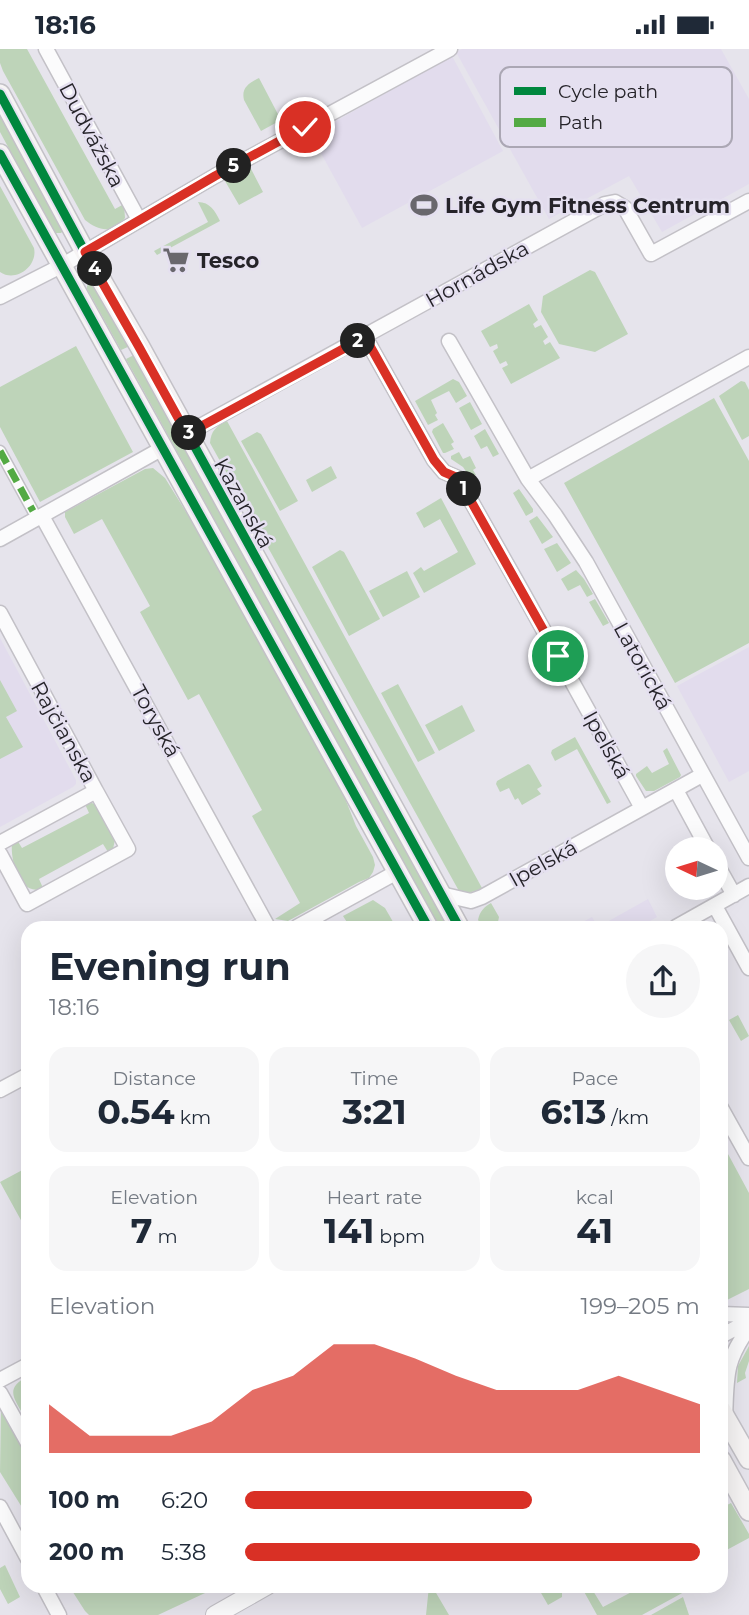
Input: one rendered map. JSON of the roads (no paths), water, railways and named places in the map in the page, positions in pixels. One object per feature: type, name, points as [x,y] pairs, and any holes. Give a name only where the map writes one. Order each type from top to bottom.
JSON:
[{"type":"main road","name":"Kazanská","points":[[0,94],[456,921]]},
{"type":"main road","points":[[0,154],[425,921]]},
{"type":"main road","points":[[728,1423],[749,1459]]},
{"type":"main road","points":[[728,1473],[749,1511]]},
{"type":"street","name":"Dudvážska","points":[[46,49],[138,220]]},
{"type":"street","points":[[0,296],[61,266],[215,176],[450,49]]},
{"type":"street","name":"Hornádska","points":[[187,434],[610,202],[625,208],[651,254],[749,201]]},
{"type":"street","name":"Ipeľská","points":[[365,337],[434,460],[444,472],[458,478],[642,808]]},
{"type":"street","name":"Latorická","points":[[449,341],[528,479],[586,562],[749,858]]},
{"type":"street","points":[[528,479],[749,357]]},
{"type":"street","points":[[0,539],[38,514],[163,448]]},
{"type":"street","points":[[0,451],[38,514]]},
{"type":"street","name":"Toryská","points":[[38,514],[265,921]]},
{"type":"street","name":"Rajčianska","points":[[0,613],[96,791],[0,843]]},
{"type":"street","points":[[642,808],[702,775]]},
{"type":"street","points":[[676,790],[701,837]]},
{"type":"street","points":[[0,854],[27,904],[128,849],[96,791]]},
{"type":"street","name":"Ipelská","points":[[441,894],[471,901],[482,897],[642,808]]},
{"type":"street","points":[[308,921],[397,872]]},
{"type":"street","points":[[728,884],[734,895]]},
{"type":"street","points":[[687,921],[749,886]]},
{"type":"street","points":[[715,906],[723,921]]},
{"type":"street","points":[[728,930],[749,968]]},
{"type":"street","points":[[0,1090],[21,1079]]},
{"type":"street","points":[[728,1120],[749,1158]]},
{"type":"street","points":[[728,1314],[749,1315]]},
{"type":"street","points":[[728,1332],[749,1321]]},
{"type":"street","points":[[728,1370],[729,1363],[749,1328]]},
{"type":"street","points":[[0,1380],[21,1369]]},
{"type":"street","points":[[0,1393],[21,1430]]},
{"type":"street","points":[[0,1507],[21,1546]]},
{"type":"street","points":[[48,1593],[59,1613]]},
{"type":"street","points":[[215,1615],[254,1593]]},
{"type":"place","name":"Life Gym Fitness Centrum","points":[[424,205]]},
{"type":"place","name":"Tesco","points":[[176,260]]}]
